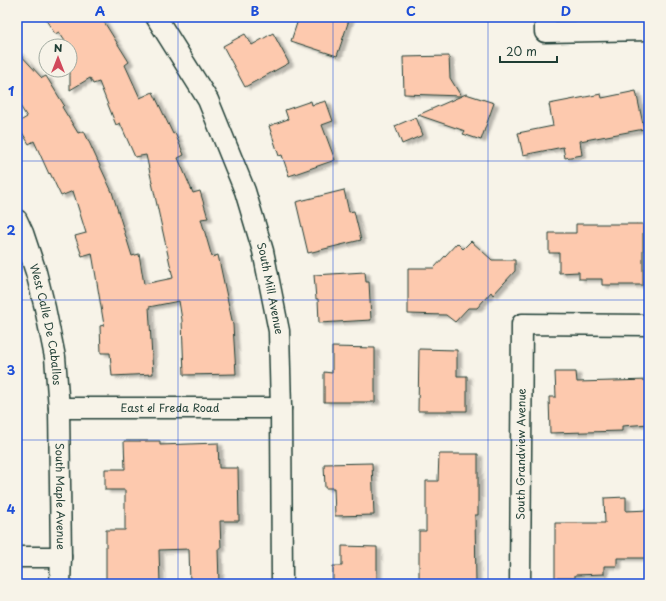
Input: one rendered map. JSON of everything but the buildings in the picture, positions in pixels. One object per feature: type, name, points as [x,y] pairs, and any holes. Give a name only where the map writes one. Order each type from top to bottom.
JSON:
[{"type":"street","points":[[545,17],[545,32],[649,30]]},
{"type":"street","name":"South Mill Avenue","points":[[163,19],[208,100],[245,191],[263,251],[279,331],[282,584]]},
{"type":"street","name":"West Calle De Caballos","points":[[17,220],[36,272],[45,308],[55,357],[58,408]]},
{"type":"street","name":"South Grandview Avenue","points":[[520,584],[522,324],[649,325]]},
{"type":"street","name":"East el Freda Road","points":[[58,408],[281,408]]},
{"type":"street","name":"South Maple Avenue","points":[[58,408],[61,557],[60,584]]},
{"type":"street","points":[[17,557],[61,557]]}]
